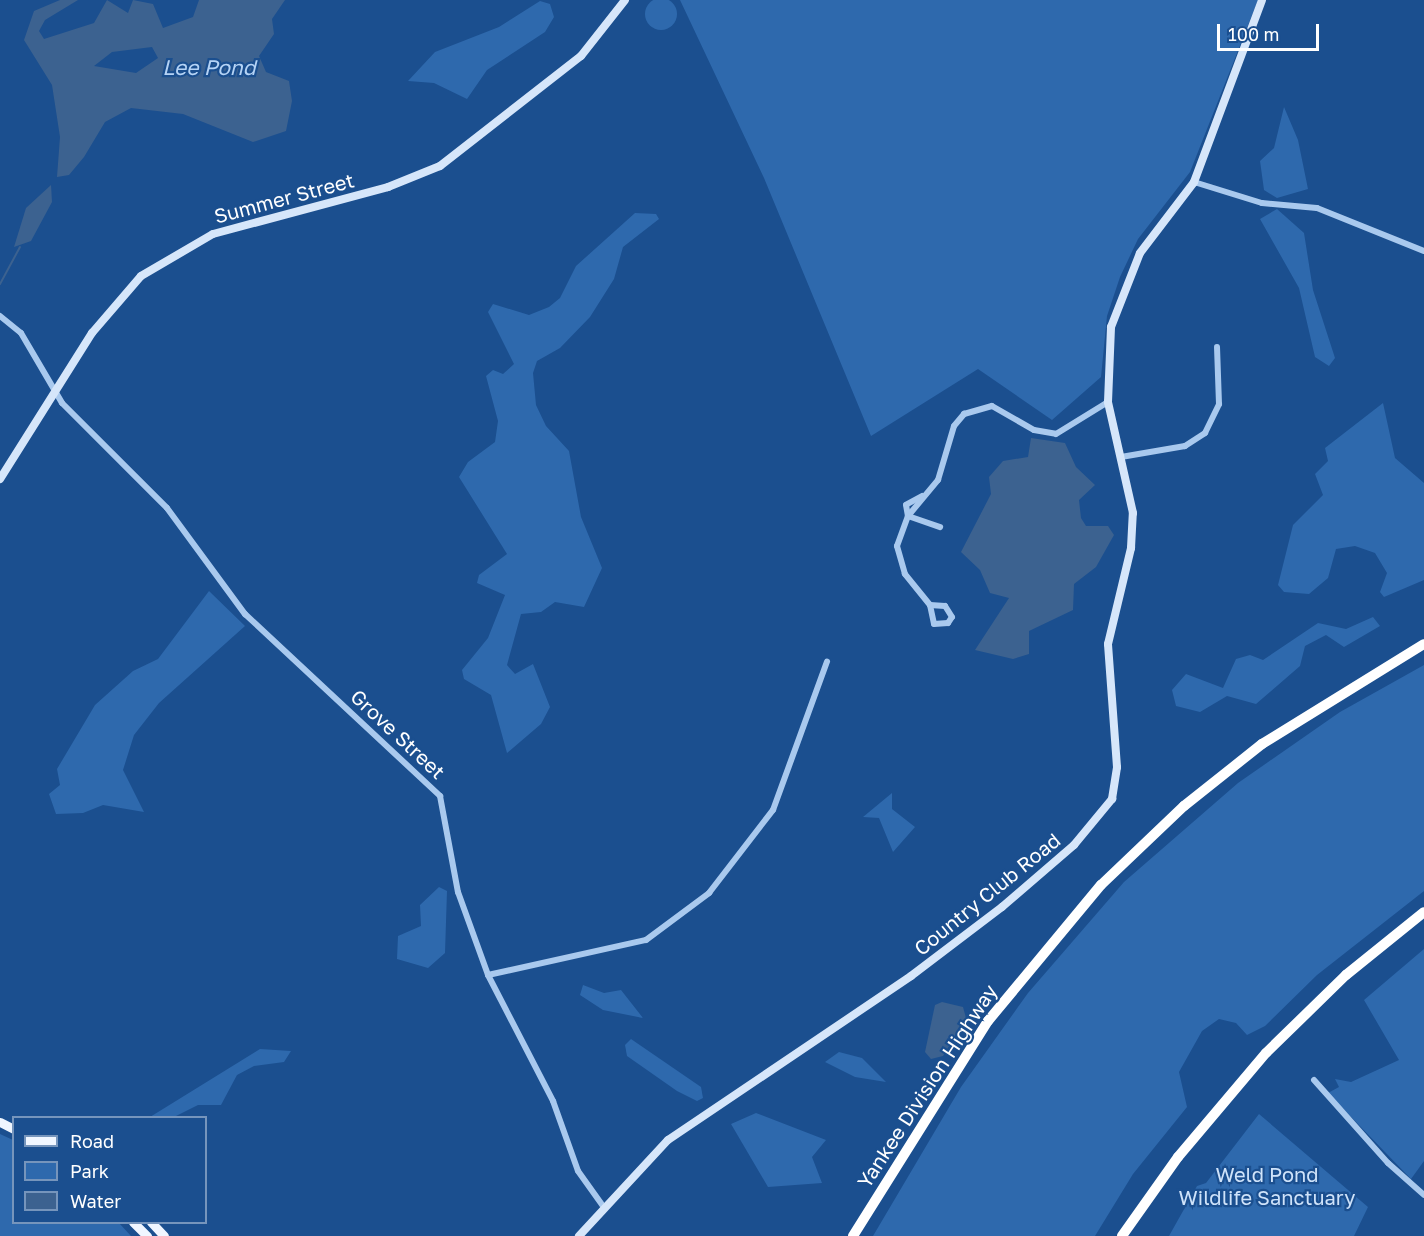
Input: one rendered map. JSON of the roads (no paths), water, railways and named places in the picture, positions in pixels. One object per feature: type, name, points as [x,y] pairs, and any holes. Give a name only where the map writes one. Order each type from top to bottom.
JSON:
[{"type":"highway","name":"Yankee Division Highway","points":[[853,1236],[988,1021],[1110,876],[1257,748],[1424,644]]},
{"type":"highway","points":[[1122,1236],[1178,1156],[1257,1062],[1346,975],[1424,912]]},
{"type":"main road","points":[[153,1224],[164,1236]]},
{"type":"street","name":"Summer Street","points":[[0,479],[123,293],[158,263],[213,234],[388,187],[440,166],[581,56],[625,0]]},
{"type":"street","name":"Country Club Road","points":[[603,1206],[668,1140],[911,976],[1040,876],[1102,816],[1116,790],[1117,768],[1108,644],[1131,548],[1133,513],[1107,402],[1111,327],[1120,295],[1149,238],[1194,182],[1262,0]]},
{"type":"street","points":[[1194,182],[1262,202],[1317,208],[1424,252]]},
{"type":"street","name":"Grove Street","points":[[0,316],[21,333],[55,393],[167,508],[246,614],[432,784],[446,807],[458,892],[488,975],[553,1101],[578,1171],[603,1206]]},
{"type":"street","points":[[1121,457],[1185,446],[1205,433],[1219,404],[1217,347]]},
{"type":"street","points":[[930,605],[898,559],[899,535],[908,516],[922,496],[938,480],[954,426],[964,414],[992,406],[1034,430],[1056,434],[1107,402]]},
{"type":"street","points":[[908,516],[940,527]]},
{"type":"street","points":[[488,975],[646,940],[709,893],[773,810],[827,662]]},
{"type":"street","points":[[1314,1080],[1388,1163],[1424,1195]]},
{"type":"street","points":[[579,1236],[603,1206]]},
{"type":"water","name":"Lee Pond","points":[[60,0],[78,0],[45,20],[39,31],[44,39],[94,23],[107,0],[128,13],[133,0],[153,4],[163,28],[193,17],[199,0],[285,0],[272,19],[274,34],[259,56],[266,72],[289,81],[292,101],[286,131],[253,142],[183,114],[131,108],[105,122],[84,157],[69,175],[57,177],[60,137],[52,85],[24,40],[34,11]],"holes":[[[152,47],[158,58],[136,73],[94,66],[112,52]]]},
{"type":"water","points":[[51,185],[52,202],[31,241],[14,247],[26,208]]},
{"type":"water","points":[[1031,438],[1065,443],[1076,467],[1095,485],[1079,500],[1081,518],[1086,526],[1108,526],[1114,535],[1096,567],[1074,584],[1073,610],[1029,631],[1029,654],[1013,659],[975,650],[1009,598],[990,593],[980,570],[961,552],[991,494],[989,477],[1003,461],[1028,457]]},
{"type":"water","points":[[942,1002],[963,1007],[966,1018],[943,1056],[931,1059],[925,1052],[935,1005]]},
{"type":"waterway","points":[[0,284],[20,247]]},
{"type":"park label","name":"Weld Pond Wildlife Sanctuary","points":[[1267,1186]]}]
